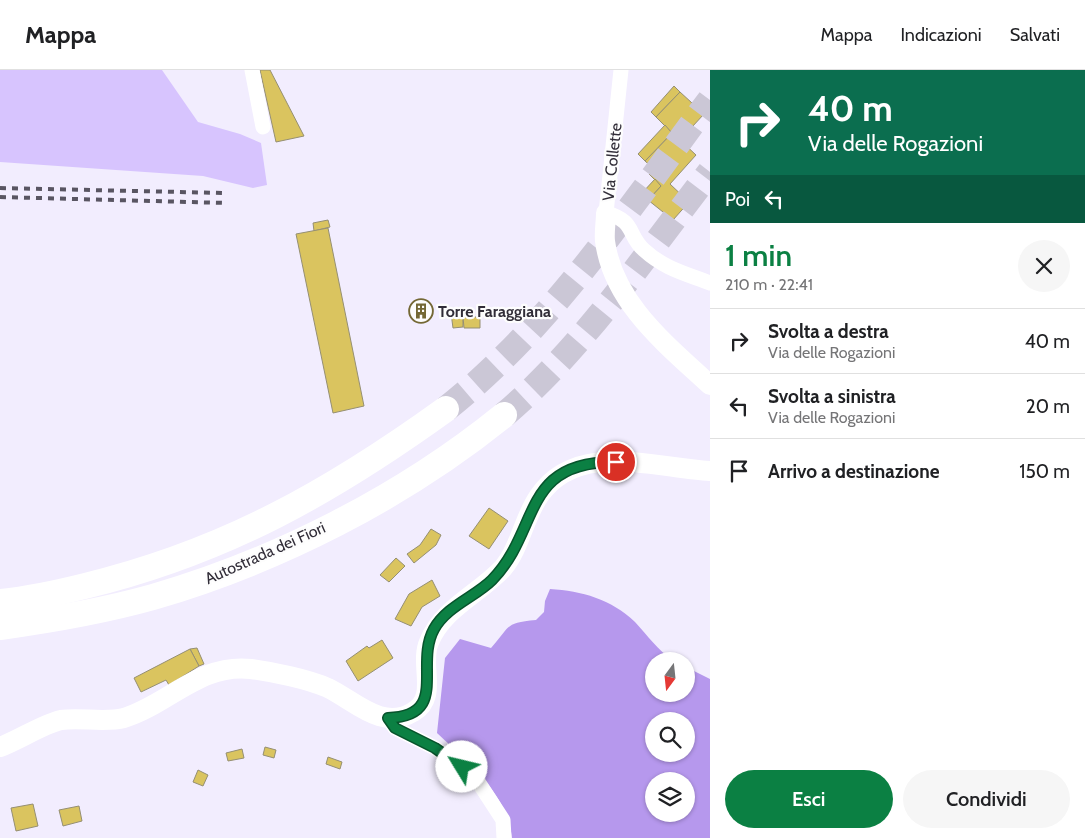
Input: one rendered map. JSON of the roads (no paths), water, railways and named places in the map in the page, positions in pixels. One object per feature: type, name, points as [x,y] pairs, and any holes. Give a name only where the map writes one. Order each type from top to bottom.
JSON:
[{"type":"highway","name":"Autostrada dei Fiori","points":[[0,602],[64,591],[126,576],[236,535],[299,505],[343,480],[446,409]]},
{"type":"highway","name":"Autostrada dei Fiori","points":[[0,627],[78,614],[151,597],[188,586],[264,557],[344,518],[409,482],[446,459],[504,415]]},
{"type":"street","points":[[252,70],[263,127]]},
{"type":"street","name":"Via Collette","points":[[621,70],[606,213],[617,216],[630,227],[641,249],[666,268],[710,283]]},
{"type":"street","points":[[606,213],[605,240],[614,272],[626,296],[652,332],[710,385]]},
{"type":"street","points":[[0,747],[60,720],[122,718],[158,704],[186,684],[209,673],[248,669],[327,688],[371,714],[388,718],[407,715],[424,704],[427,696],[427,646],[435,627],[451,610],[491,581],[506,564],[539,495],[564,471],[601,462],[648,462],[710,471]]},
{"type":"street","points":[[388,718],[395,728],[435,748],[476,777],[503,820],[504,838]]},
{"type":"tunnel","points":[[446,409],[485,376],[555,303],[619,223],[710,100]]},
{"type":"tunnel","points":[[504,415],[561,360],[588,330],[710,172]]},
{"type":"railway","points":[[0,188],[225,193]]},
{"type":"railway","points":[[0,197],[227,203]]},
{"type":"place","name":"Torre Faraggiana","points":[[421,311]]}]
